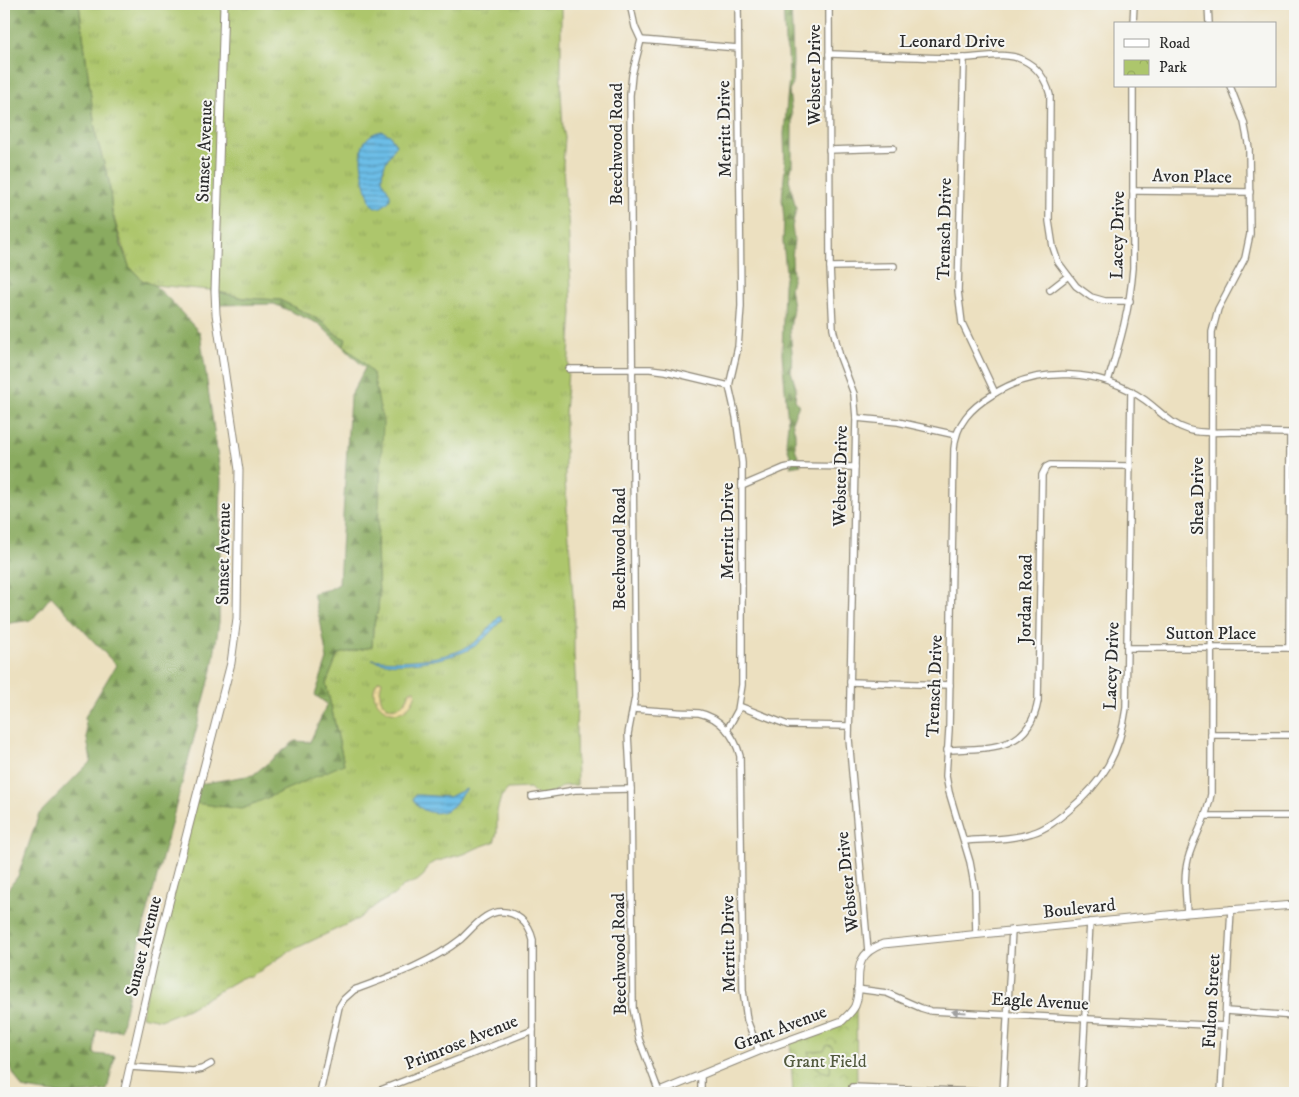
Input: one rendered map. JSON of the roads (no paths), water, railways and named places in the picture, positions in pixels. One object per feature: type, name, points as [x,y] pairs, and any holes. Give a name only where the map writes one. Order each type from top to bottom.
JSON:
[{"type":"street","name":"Sunset Avenue","points":[[124,1093],[155,956],[230,663],[235,633],[239,470],[216,314],[215,294],[224,4]]},
{"type":"street","points":[[630,4],[635,27],[641,40],[738,48]]},
{"type":"street","name":"Merritt Drive","points":[[738,4],[741,306],[738,347],[729,386],[740,440],[742,486],[742,685],[739,706],[727,730],[734,739],[740,756],[743,990],[747,1020],[759,1051]]},
{"type":"street","name":"Webster Drive","points":[[829,4],[830,267],[833,329],[840,357],[854,394],[856,418],[849,726],[851,768],[868,951]]},
{"type":"street","points":[[1134,4],[1134,22]]},
{"type":"street","points":[[1208,4],[1209,22]]},
{"type":"street","name":"Beechwood Road","points":[[641,40],[632,75],[630,94],[635,687],[628,734],[631,789],[633,1008],[639,1039],[658,1093]]},
{"type":"street","name":"Leonard Drive","points":[[829,54],[964,58],[1005,56],[1015,57],[1032,65],[1044,78],[1051,103],[1049,221],[1050,234],[1058,262],[1076,286],[1091,297],[1105,301],[1130,301]]},
{"type":"street","name":"Trensch Drive","points":[[964,58],[959,305],[962,322],[995,393]]},
{"type":"street","name":"Lacey Drive","points":[[1108,381],[1120,344],[1130,301],[1132,268],[1133,88]]},
{"type":"street","name":"Shea Drive","points":[[1187,913],[1185,885],[1187,861],[1207,816],[1211,794],[1212,332],[1218,309],[1248,247],[1250,234],[1250,158],[1248,136],[1231,88]]},
{"type":"street","points":[[830,150],[893,148]]},
{"type":"street","name":"Avon Place","points":[[1133,191],[1250,192]]},
{"type":"street","points":[[830,267],[894,266]]},
{"type":"street","points":[[1050,290],[1068,276]]},
{"type":"street","points":[[569,369],[632,368],[666,371],[729,386]]},
{"type":"street","points":[[856,418],[898,422],[956,435],[964,418],[995,393],[1014,384],[1046,376],[1081,375],[1108,381],[1131,391],[1179,426],[1199,432],[1292,433],[1292,648]]},
{"type":"street","name":"Lacey Drive","points":[[964,841],[1013,838],[1034,833],[1053,823],[1091,791],[1109,766],[1121,738],[1126,708],[1131,391]]},
{"type":"street","name":"Trensch Drive","points":[[956,435],[946,776],[964,841],[974,890],[976,934]]},
{"type":"street","name":"Jordan Road","points":[[947,750],[994,748],[1007,744],[1023,733],[1036,710],[1038,701],[1043,471],[1050,465],[1130,466]]},
{"type":"street","points":[[742,486],[790,466],[855,467]]},
{"type":"street","name":"Sutton Place","points":[[1127,648],[1292,648]]},
{"type":"street","points":[[850,682],[950,685]]},
{"type":"street","points":[[739,706],[788,725],[849,726]]},
{"type":"street","points":[[633,709],[701,714],[718,721],[727,730]]},
{"type":"street","points":[[1211,735],[1295,735]]},
{"type":"street","points":[[532,797],[575,790],[631,789]]},
{"type":"street","points":[[1207,816],[1295,816]]},
{"type":"street","name":"Boulevard","points":[[868,951],[883,944],[1012,930],[1231,909],[1295,905]]},
{"type":"street","name":"Fulton Street","points":[[1221,1093],[1231,909]]},
{"type":"street","points":[[320,1093],[339,1008],[344,999],[354,990],[412,969],[439,955],[480,921],[498,912],[512,914],[524,921],[531,932],[533,940],[533,1093]]},
{"type":"street","points":[[1081,1093],[1090,922]]},
{"type":"street","points":[[852,1087],[1004,1093],[1012,930]]},
{"type":"street","name":"Grant Avenue","points":[[658,1093],[759,1051],[842,1021],[856,1004],[859,967],[868,951]]},
{"type":"street","name":"Eagle Avenue","points":[[857,989],[887,993],[931,1011],[1225,1026]]},
{"type":"street","points":[[1226,1011],[1295,1016]]},
{"type":"street","name":"Primrose Avenue","points":[[373,1093],[533,1030]]},
{"type":"street","points":[[130,1067],[194,1071],[202,1070],[211,1064]]},
{"type":"street","points":[[701,1075],[701,1093]]},
{"type":"water","points":[[382,131],[390,135],[396,145],[385,164],[382,176],[389,192],[389,200],[379,208],[371,204],[361,162],[365,142],[371,135]]},
{"type":"water","points":[[500,616],[502,620],[483,639],[475,646],[461,653],[421,662],[392,663],[372,659],[396,661],[424,659],[451,654],[476,641]]},
{"type":"water","points":[[466,789],[454,805],[440,812],[424,810],[413,799],[415,795],[449,797]]},
{"type":"park label","name":"Grant Field","points":[[825,1061]]}]
